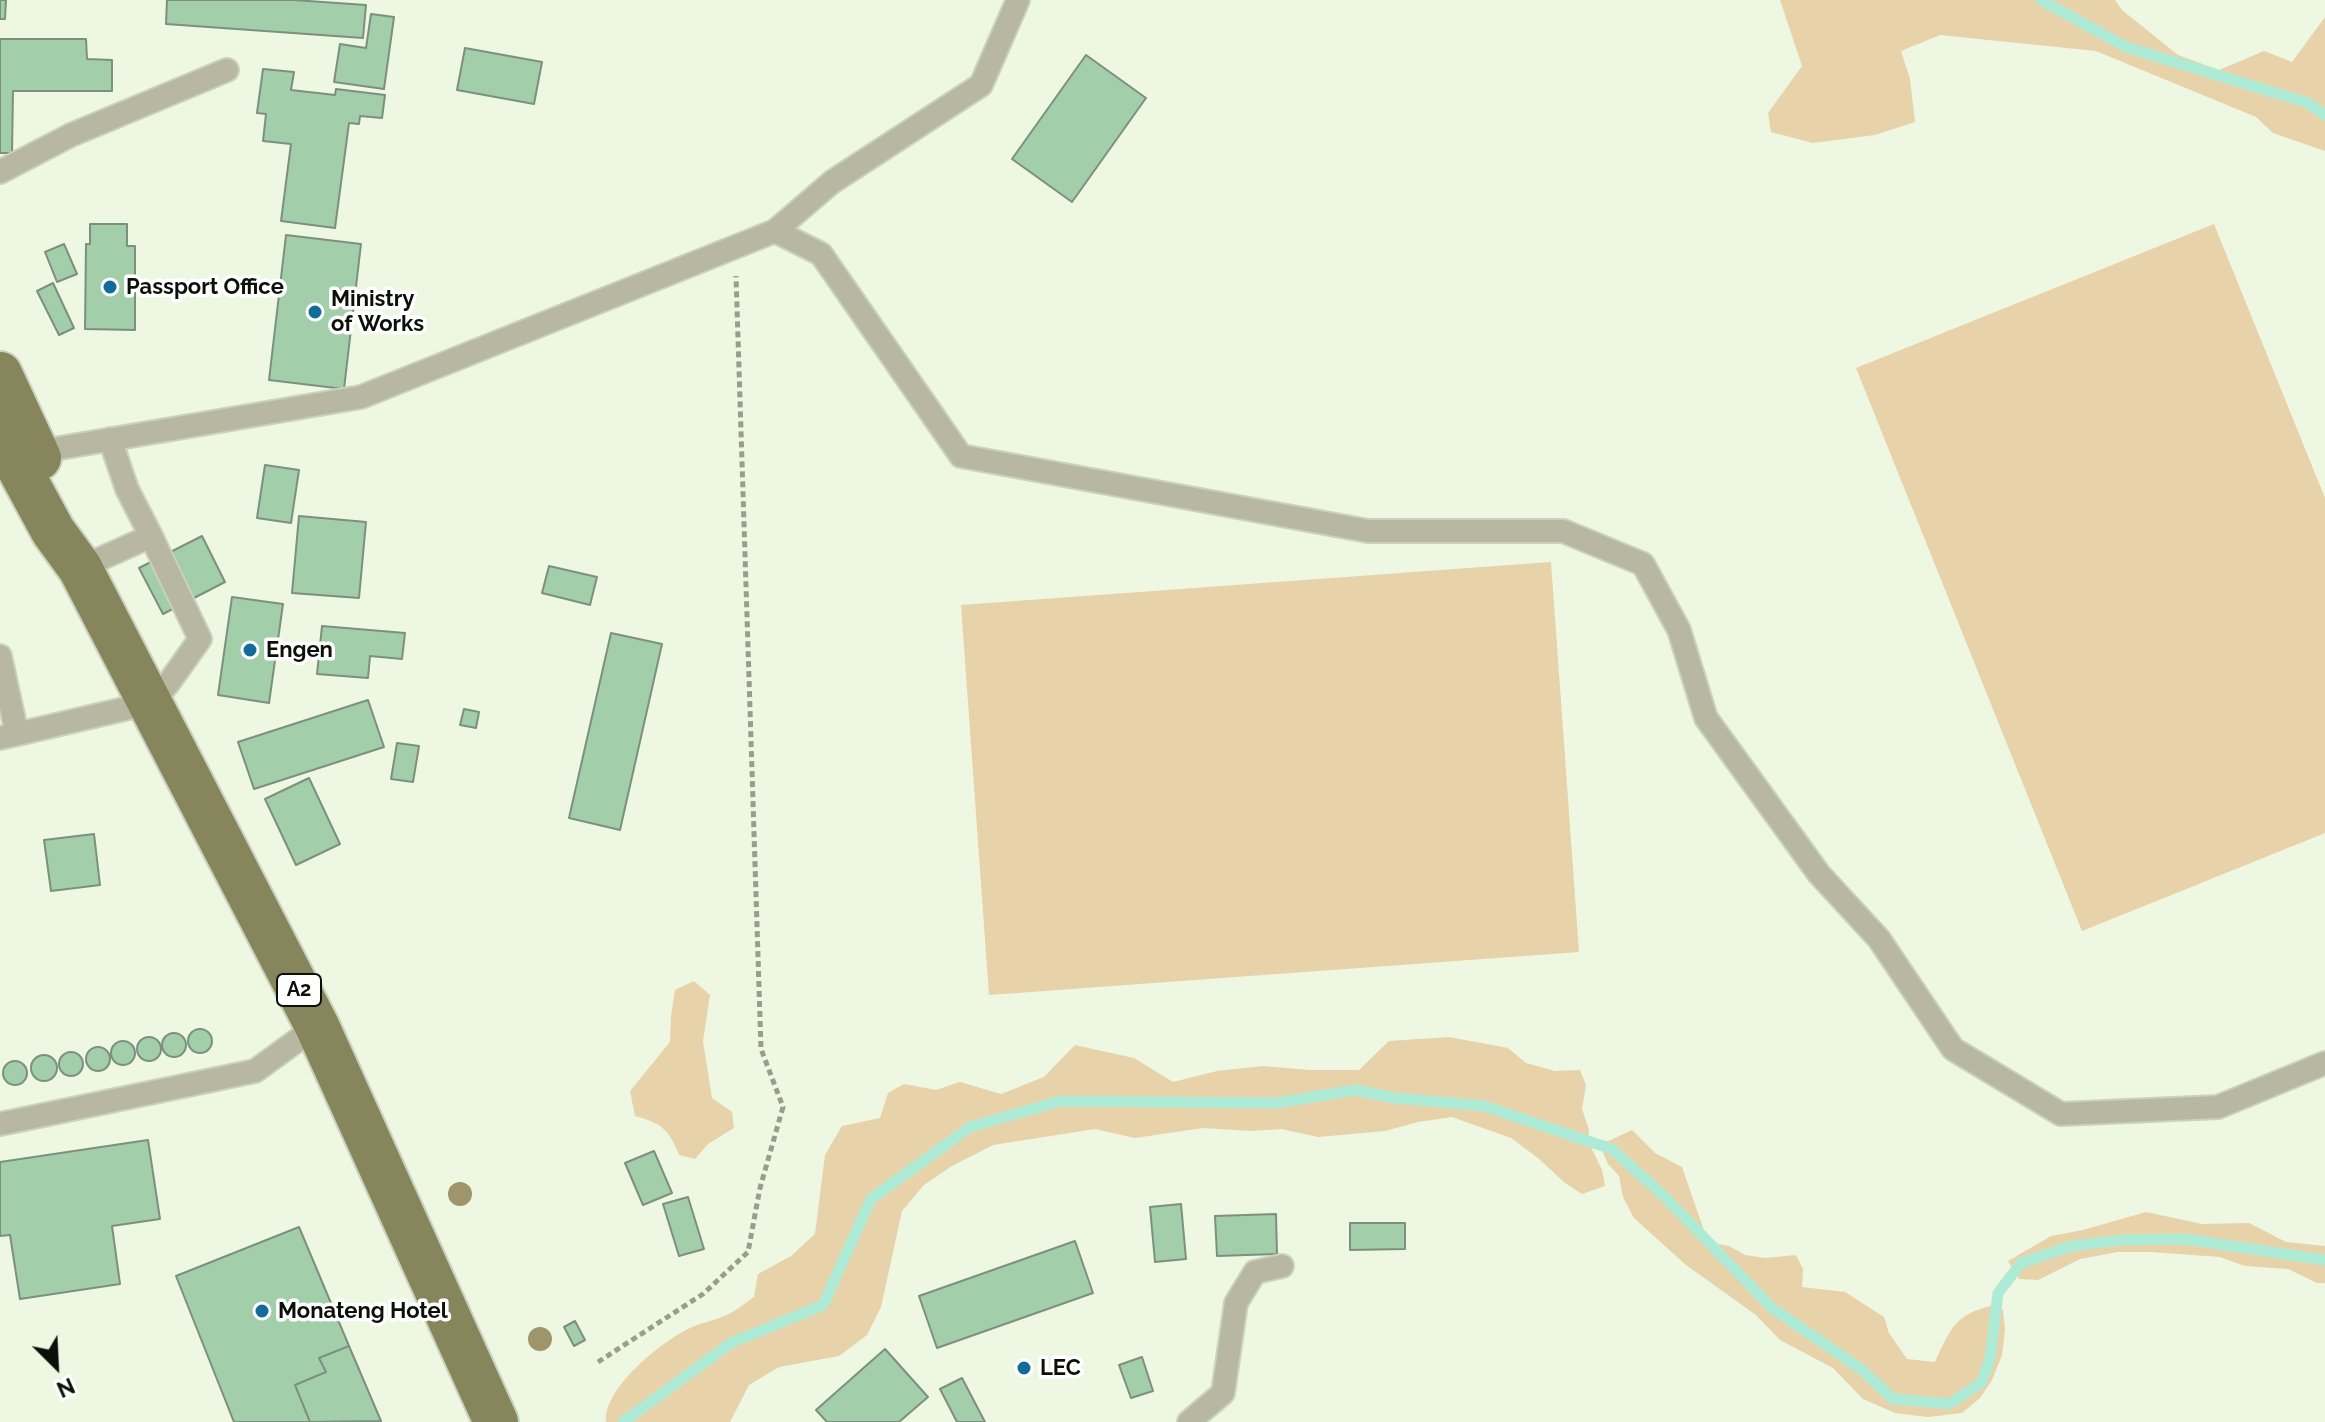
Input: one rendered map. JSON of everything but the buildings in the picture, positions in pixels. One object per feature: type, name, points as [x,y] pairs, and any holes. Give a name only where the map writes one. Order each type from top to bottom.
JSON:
[{"type":"main road","name":"A2","points":[[0,374],[18,442],[53,531],[80,568],[317,1026],[496,1422]]},
{"type":"lane","points":[[18,442],[110,439],[361,397],[775,231],[832,182],[981,85],[1018,0]]},
{"type":"lane","points":[[0,172],[71,135],[227,70]]},
{"type":"lane","points":[[775,231],[821,254],[961,456],[1368,531],[1563,531],[1643,564],[1679,630],[1706,718],[1819,874],[1879,939],[1953,1049],[2061,1114],[2218,1107],[2325,1063]]},
{"type":"lane","points":[[0,656],[8,736],[150,703],[168,684],[200,639],[127,489],[110,439]]},
{"type":"lane","points":[[80,568],[151,536]]},
{"type":"lane","points":[[0,1124],[255,1071],[317,1026]]},
{"type":"lane","points":[[1189,1422],[1223,1393],[1236,1303],[1255,1272],[1282,1266]]},
{"type":"path","points":[[598,1362],[703,1294],[748,1252],[760,1188],[783,1107],[761,1049],[735,247]]},
{"type":"shaded area","points":[[1780,0],[2115,0],[2122,10],[2178,55],[2219,70],[2264,51],[2292,62],[2325,17],[2325,151],[2273,133],[2256,117],[2096,51],[1940,35],[1901,51],[1910,79],[1915,122],[1875,135],[1813,143],[1771,132],[1768,113],[1802,66]]},
{"type":"shaded area","points":[[2214,224],[2325,498],[2325,833],[2082,931],[1856,368]]},
{"type":"shaded area","points":[[1551,562],[1579,952],[989,995],[961,605]]},
{"type":"shaded area","points":[[694,981],[710,995],[703,1041],[712,1098],[732,1112],[734,1128],[708,1144],[695,1159],[679,1155],[668,1133],[658,1125],[635,1116],[630,1091],[670,1042],[675,990]]},
{"type":"shaded area","points":[[1449,1037],[1508,1048],[1526,1063],[1555,1071],[1580,1070],[1586,1085],[1582,1109],[1589,1130],[1588,1141],[1602,1170],[1605,1186],[1582,1194],[1511,1138],[1452,1117],[1385,1131],[1318,1137],[1281,1129],[1203,1128],[1135,1138],[1095,1129],[993,1145],[924,1185],[902,1211],[881,1307],[867,1335],[839,1356],[779,1367],[749,1385],[730,1422],[606,1422],[607,1409],[613,1396],[648,1357],[686,1330],[738,1309],[754,1297],[758,1274],[791,1256],[815,1234],[825,1155],[842,1126],[880,1118],[888,1093],[904,1084],[936,1090],[960,1082],[1001,1094],[1044,1077],[1075,1045],[1134,1058],[1173,1082],[1217,1071],[1263,1066],[1359,1070],[1389,1041]]},
{"type":"shaded area","points":[[1632,1130],[1655,1153],[1682,1167],[1708,1242],[1729,1246],[1745,1255],[1765,1258],[1796,1255],[1803,1269],[1802,1287],[1845,1292],[1884,1317],[1889,1333],[1907,1359],[1935,1362],[1946,1339],[1963,1317],[1996,1305],[2003,1310],[2005,1330],[2002,1355],[1992,1380],[1980,1398],[1962,1413],[1928,1417],[1895,1413],[1863,1399],[1833,1368],[1780,1340],[1756,1315],[1686,1265],[1634,1218],[1623,1197],[1619,1176],[1608,1164],[1600,1145]]},
{"type":"shaded area","points":[[2146,1212],[2202,1224],[2249,1223],[2286,1242],[2325,1246],[2325,1283],[2317,1283],[2288,1269],[2245,1266],[2220,1257],[2151,1252],[2118,1252],[2080,1259],[2038,1280],[2019,1279],[2008,1261],[2051,1236]]},
{"type":"waterway","points":[[2041,0],[2126,47],[2308,103],[2325,115]]},
{"type":"waterway","points":[[623,1422],[731,1343],[823,1305],[871,1199],[970,1127],[1060,1101],[1276,1103],[1355,1090],[1395,1098],[1484,1106],[1612,1149],[1664,1196],[1772,1308],[1861,1369],[1893,1399],[1949,1404],[1981,1383],[1990,1359],[1998,1293],[2021,1263],[2072,1246],[2121,1240],[2185,1239],[2325,1260]]},
{"type":"place","name":"Passport Office","points":[[110,287]]},
{"type":"place","name":"Ministry of Works","points":[[315,312]]},
{"type":"place","name":"Engen","points":[[250,650]]},
{"type":"place","name":"Monateng Hotel","points":[[262,1311]]},
{"type":"place","name":"LEC","points":[[1024,1368]]}]
